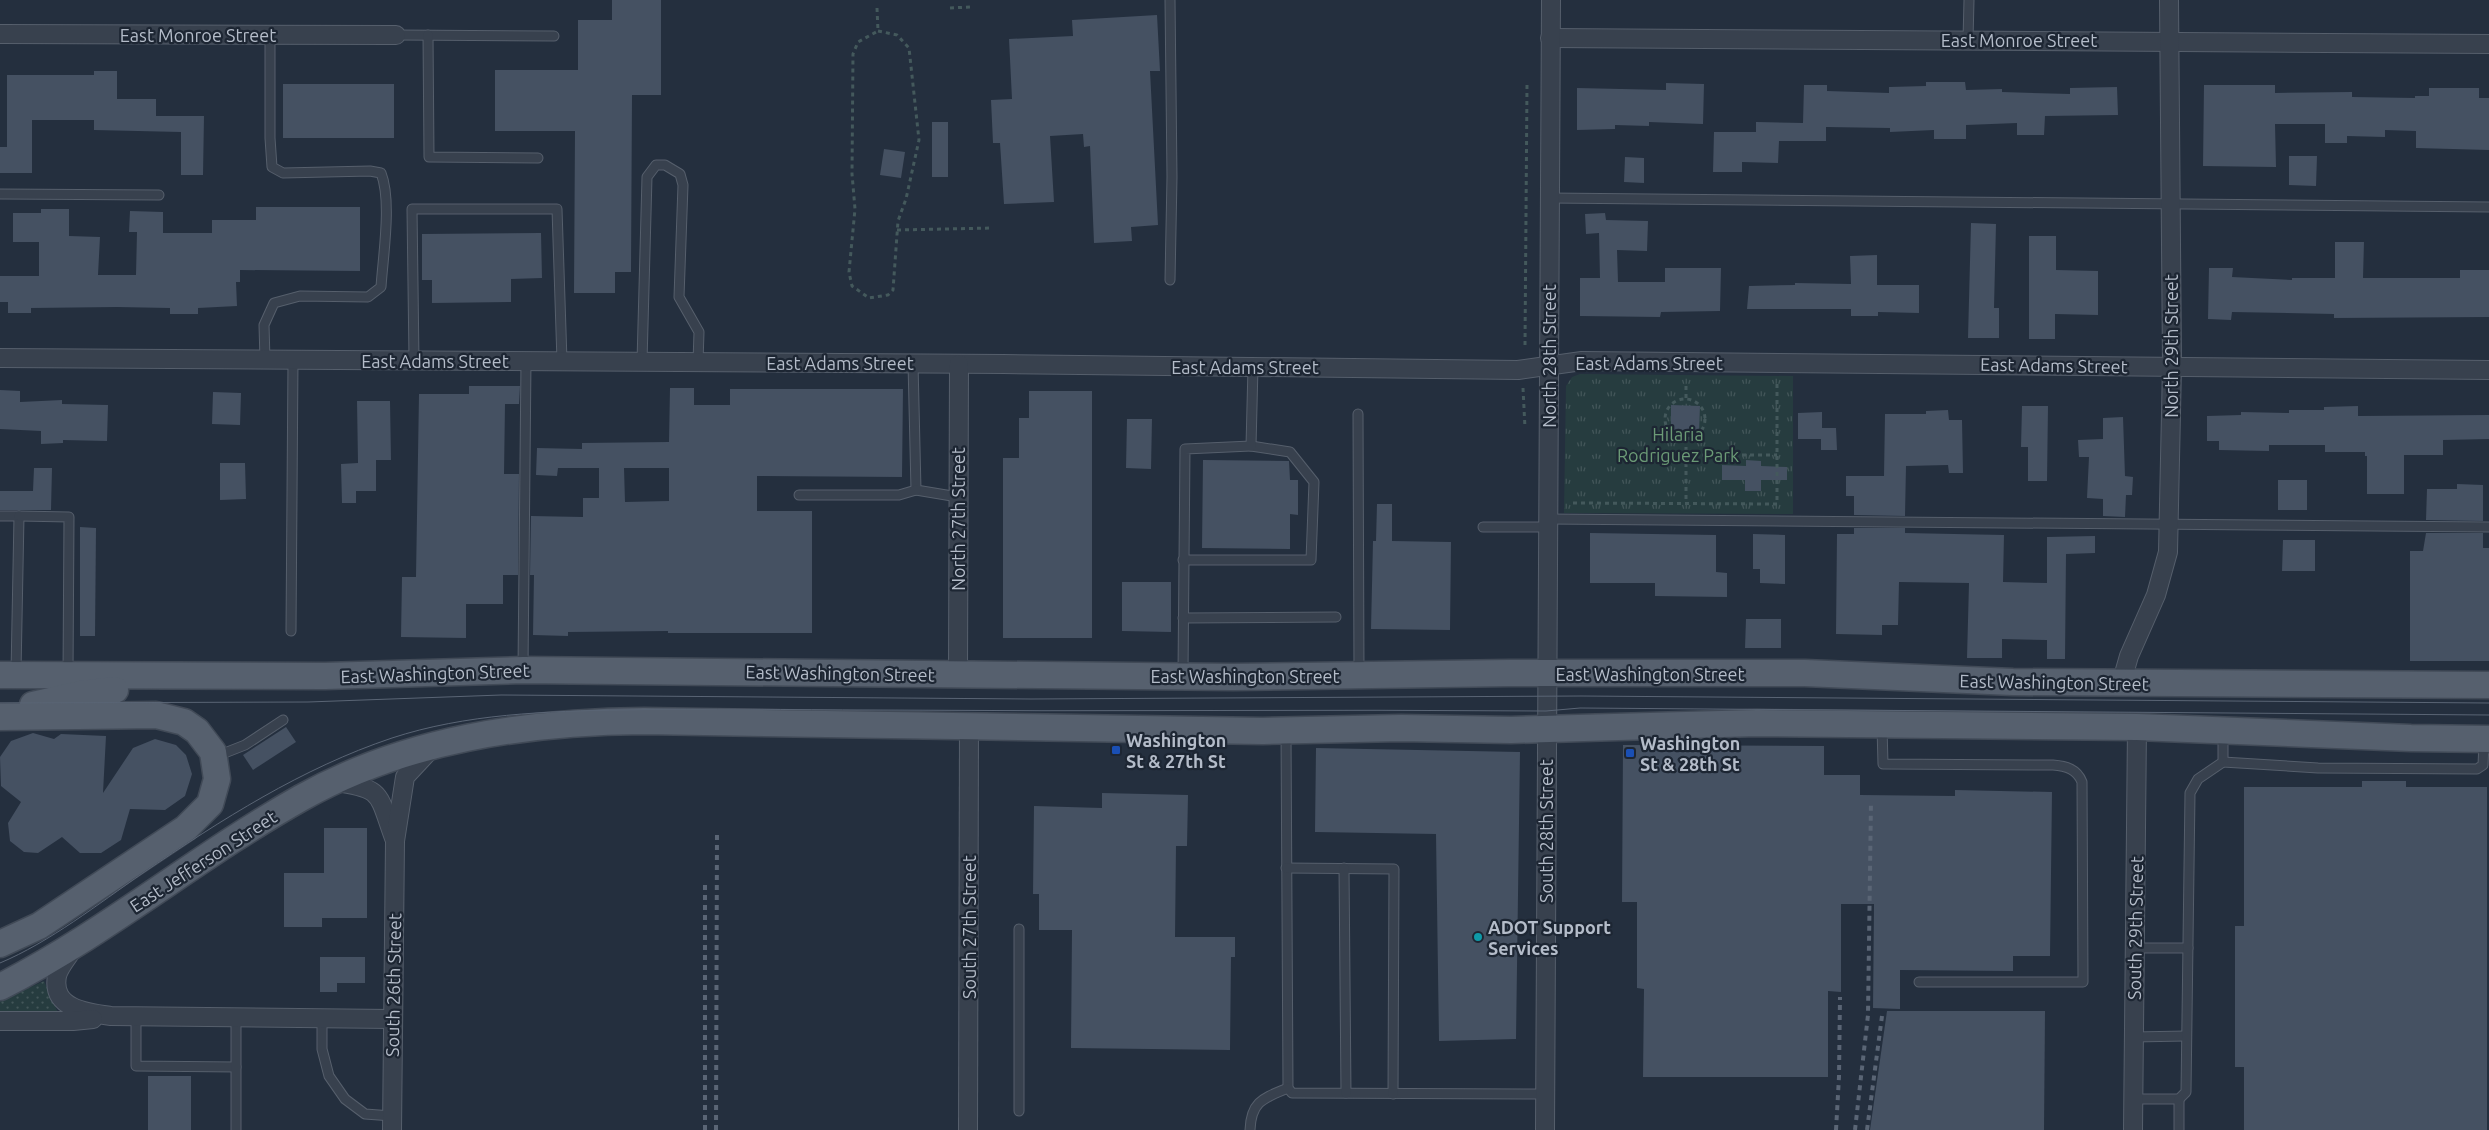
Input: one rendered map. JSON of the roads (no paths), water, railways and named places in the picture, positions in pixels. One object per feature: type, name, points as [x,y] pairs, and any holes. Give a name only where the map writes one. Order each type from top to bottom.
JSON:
[{"type":"main road","name":"East Washington Street","points":[[8,675],[68,675],[116,683],[522,670],[1183,677],[1805,674],[2120,684],[2489,685]]},
{"type":"main road","points":[[2,716],[116,683]]},
{"type":"main road","points":[[2,716],[156,715],[171,717],[184,722],[197,731],[206,741],[215,760]]},
{"type":"main road","points":[[969,725],[1286,730],[1546,720],[2137,727],[2411,738],[2486,739]]},
{"type":"main road","name":"East Jefferson Street","points":[[0,987],[75,944],[260,823],[333,782],[371,765],[436,745],[471,736],[545,725],[644,721],[969,725]]},
{"type":"main road","name":"East Jefferson Street","points":[[0,944],[39,926],[200,816],[210,804],[215,791],[217,779],[215,760]]},
{"type":"main road","name":"East Jefferson Street","points":[[106,881],[152,867],[203,846],[298,788],[333,782]]},
{"type":"street","name":"North 28th Street","points":[[1546,720],[1550,0]]},
{"type":"street","name":"North 29th Street","points":[[2120,684],[2129,656],[2156,595],[2168,552],[2172,366],[2169,0]]},
{"type":"street","name":"East Monroe Street","points":[[0,34],[396,35]]},
{"type":"street","name":"East Monroe Street","points":[[1550,38],[2170,40],[2489,44]]},
{"type":"street","name":"East Adams Street","points":[[0,358],[913,363],[1518,370],[1576,361],[2489,370]]},
{"type":"street","name":"North 27th Street","points":[[958,674],[959,364]]},
{"type":"street","name":"South 28th Street","points":[[1545,1130],[1546,720]]},
{"type":"street","name":"South 27th Street","points":[[968,1130],[969,725]]},
{"type":"street","name":"South 29th Street","points":[[2133,1130],[2137,727]]},
{"type":"street","name":"South 26th Street","points":[[392,1123],[395,841],[405,777],[412,767],[436,745]]},
{"type":"street","name":"South 26th Street","points":[[333,782],[360,785],[372,790],[380,799],[395,841]]},
{"type":"street","name":"East Jefferson Street","points":[[75,944],[57,975],[60,996],[67,1005],[75,1010],[111,1016]]},
{"type":"street","name":"East Jefferson Street","points":[[0,1021],[73,1022],[111,1016],[392,1019]]},
{"type":"lane","points":[[1170,0],[1172,16],[1172,176],[1170,280]]},
{"type":"lane","points":[[1968,40],[1969,0]]},
{"type":"lane","points":[[265,360],[264,325],[274,303],[300,296],[368,297],[380,287],[385,237],[385,184],[380,173],[370,171],[283,173],[272,167],[270,138],[270,35]]},
{"type":"lane","points":[[396,35],[554,36]]},
{"type":"lane","points":[[428,35],[429,158],[538,158]]},
{"type":"lane","points":[[642,362],[647,177],[656,165],[665,165],[680,174],[683,185],[679,297],[699,332],[698,362]]},
{"type":"lane","points":[[0,194],[160,195]]},
{"type":"lane","points":[[1550,198],[2489,207]]},
{"type":"lane","points":[[414,360],[412,209],[557,209],[562,362]]},
{"type":"lane","points":[[291,631],[293,360]]},
{"type":"lane","points":[[522,670],[526,361]]},
{"type":"lane","points":[[913,363],[916,490]]},
{"type":"lane","points":[[1251,446],[1253,367]]},
{"type":"lane","points":[[1358,414],[1359,675]]},
{"type":"lane","points":[[1183,560],[1311,560],[1314,482],[1290,452],[1251,446],[1185,449],[1183,560],[1183,677]]},
{"type":"lane","points":[[799,495],[899,495],[916,490],[958,496]]},
{"type":"lane","points":[[0,516],[69,517],[68,675]]},
{"type":"lane","points":[[8,675],[18,516]]},
{"type":"lane","points":[[1483,527],[1547,523],[2168,524],[2489,527]]},
{"type":"lane","points":[[1183,618],[1336,617]]},
{"type":"lane","points":[[215,760],[245,745],[283,720]]},
{"type":"lane","points":[[1882,724],[1883,764],[2053,765],[2071,768],[2080,776],[2082,782],[2083,982],[1919,982]]},
{"type":"lane","points":[[1286,730],[1288,1088],[1292,1093],[1545,1094]]},
{"type":"lane","points":[[2223,730],[2223,762]]},
{"type":"lane","points":[[2477,770],[2483,765],[2486,739]]},
{"type":"lane","points":[[2179,1130],[2179,1099],[2186,1092],[2190,793],[2198,779],[2223,762],[2258,766],[2489,770]]},
{"type":"lane","points":[[1286,868],[1394,869],[1393,1094]]},
{"type":"lane","points":[[1344,868],[1346,1093]]},
{"type":"lane","points":[[1018,1111],[1019,929]]},
{"type":"lane","points":[[2134,948],[2188,948]]},
{"type":"lane","points":[[136,1016],[136,1066],[236,1067]]},
{"type":"lane","points":[[236,1017],[236,1130]]},
{"type":"lane","points":[[322,1018],[322,1049],[329,1076],[345,1099],[365,1114],[392,1123]]},
{"type":"lane","points":[[2134,1037],[2186,1036]]},
{"type":"lane","points":[[1250,1130],[1251,1114],[1262,1099],[1288,1088]]},
{"type":"lane","points":[[2133,1099],[2179,1099]]},
{"type":"tram line","points":[[0,703],[308,702],[501,695],[1031,699],[1581,696],[2489,703]]},
{"type":"tram line","points":[[0,963],[55,933],[172,853],[232,815],[326,764],[392,738],[420,730],[506,715],[566,711],[686,709],[1546,711],[1580,708],[2489,715]]},
{"type":"railway","points":[[1855,1130],[1868,1015],[1871,801]]},
{"type":"railway","points":[[716,1130],[717,832]]},
{"type":"railway","points":[[705,885],[705,1130]]},
{"type":"railway","points":[[1836,1130],[1840,997]]},
{"type":"railway","points":[[1867,1130],[1882,1016]]},
{"type":"place","name":"Washington St & 27th St","points":[[1116,750]]},
{"type":"place","name":"Washington St & 28th St","points":[[1630,753]]},
{"type":"place","name":"ADOT Support Services","points":[[1478,937]]},
{"type":"park label","name":"Hilaria Rodriguez Park","points":[[1678,444]]}]
